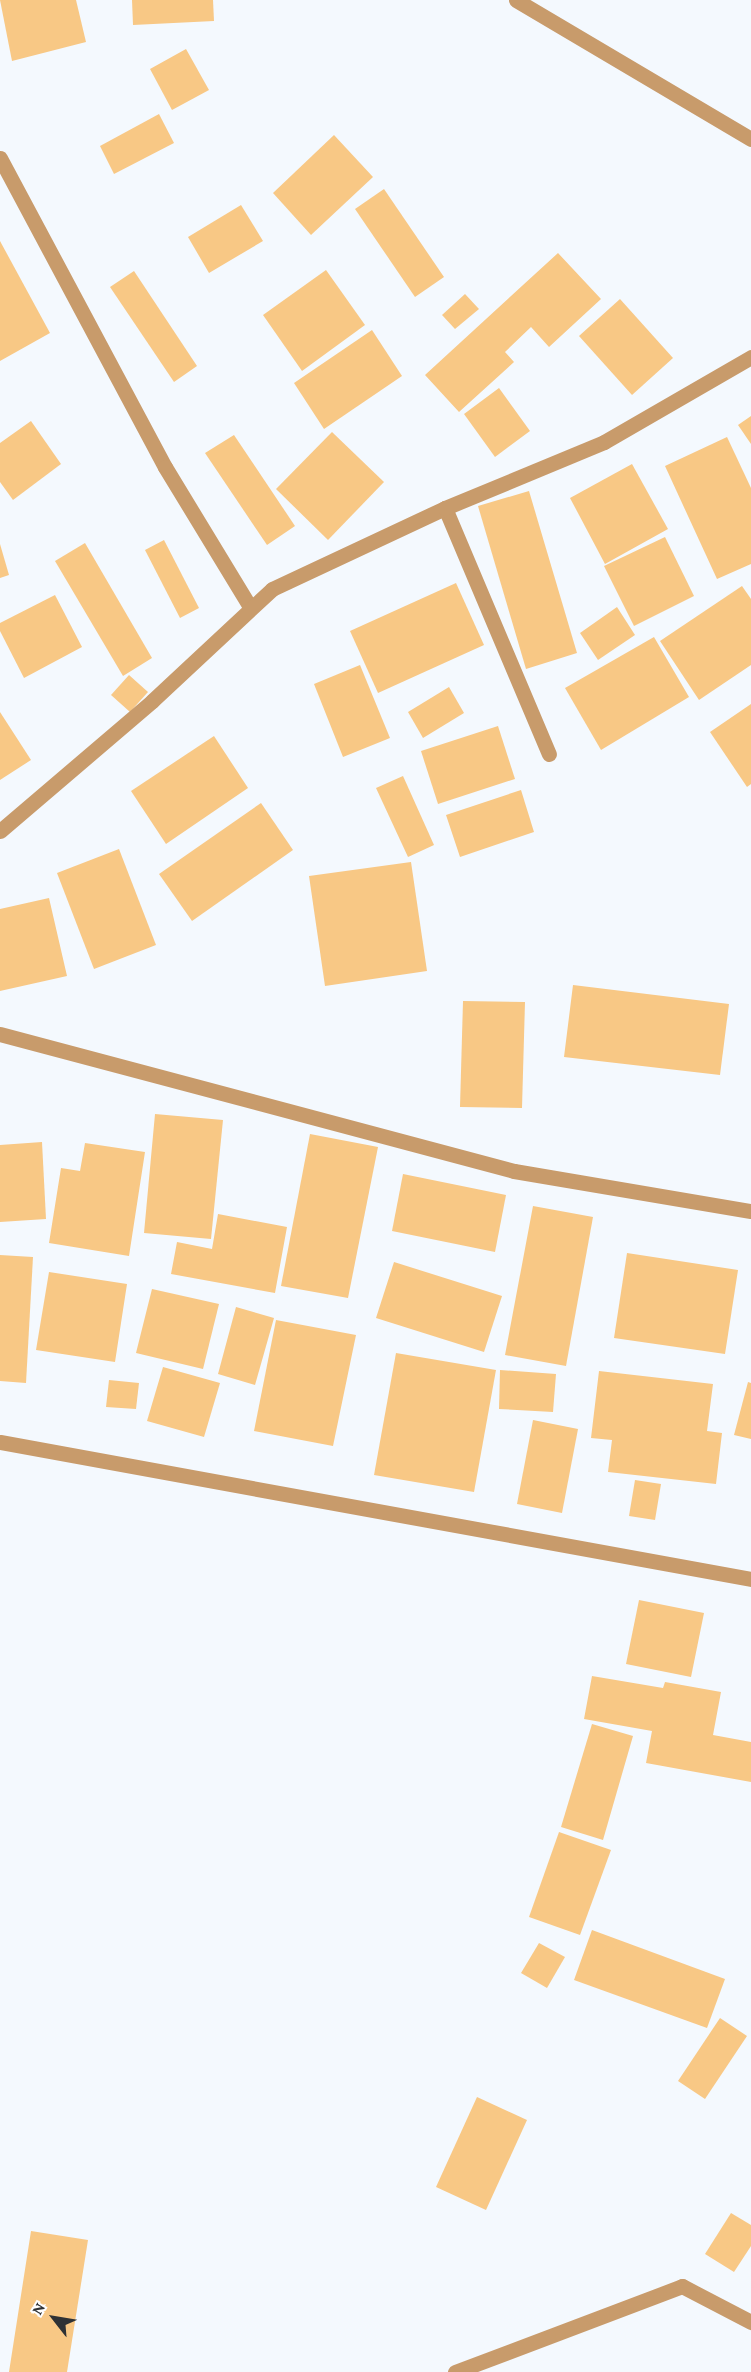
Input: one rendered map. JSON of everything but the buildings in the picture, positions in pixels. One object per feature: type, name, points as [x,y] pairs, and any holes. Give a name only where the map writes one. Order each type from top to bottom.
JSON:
[{"type":"street","points":[[516,0],[751,139]]},
{"type":"street","points":[[1,167],[165,467],[250,607]]},
{"type":"street","points":[[0,831],[152,701],[250,607],[272,589],[445,508],[604,442],[751,357]]},
{"type":"street","points":[[445,508],[549,754]]},
{"type":"street","points":[[0,1034],[514,1171],[751,1211]]},
{"type":"street","points":[[0,1443],[751,1579]]},
{"type":"street","points":[[455,2372],[682,2286],[751,2322]]}]
